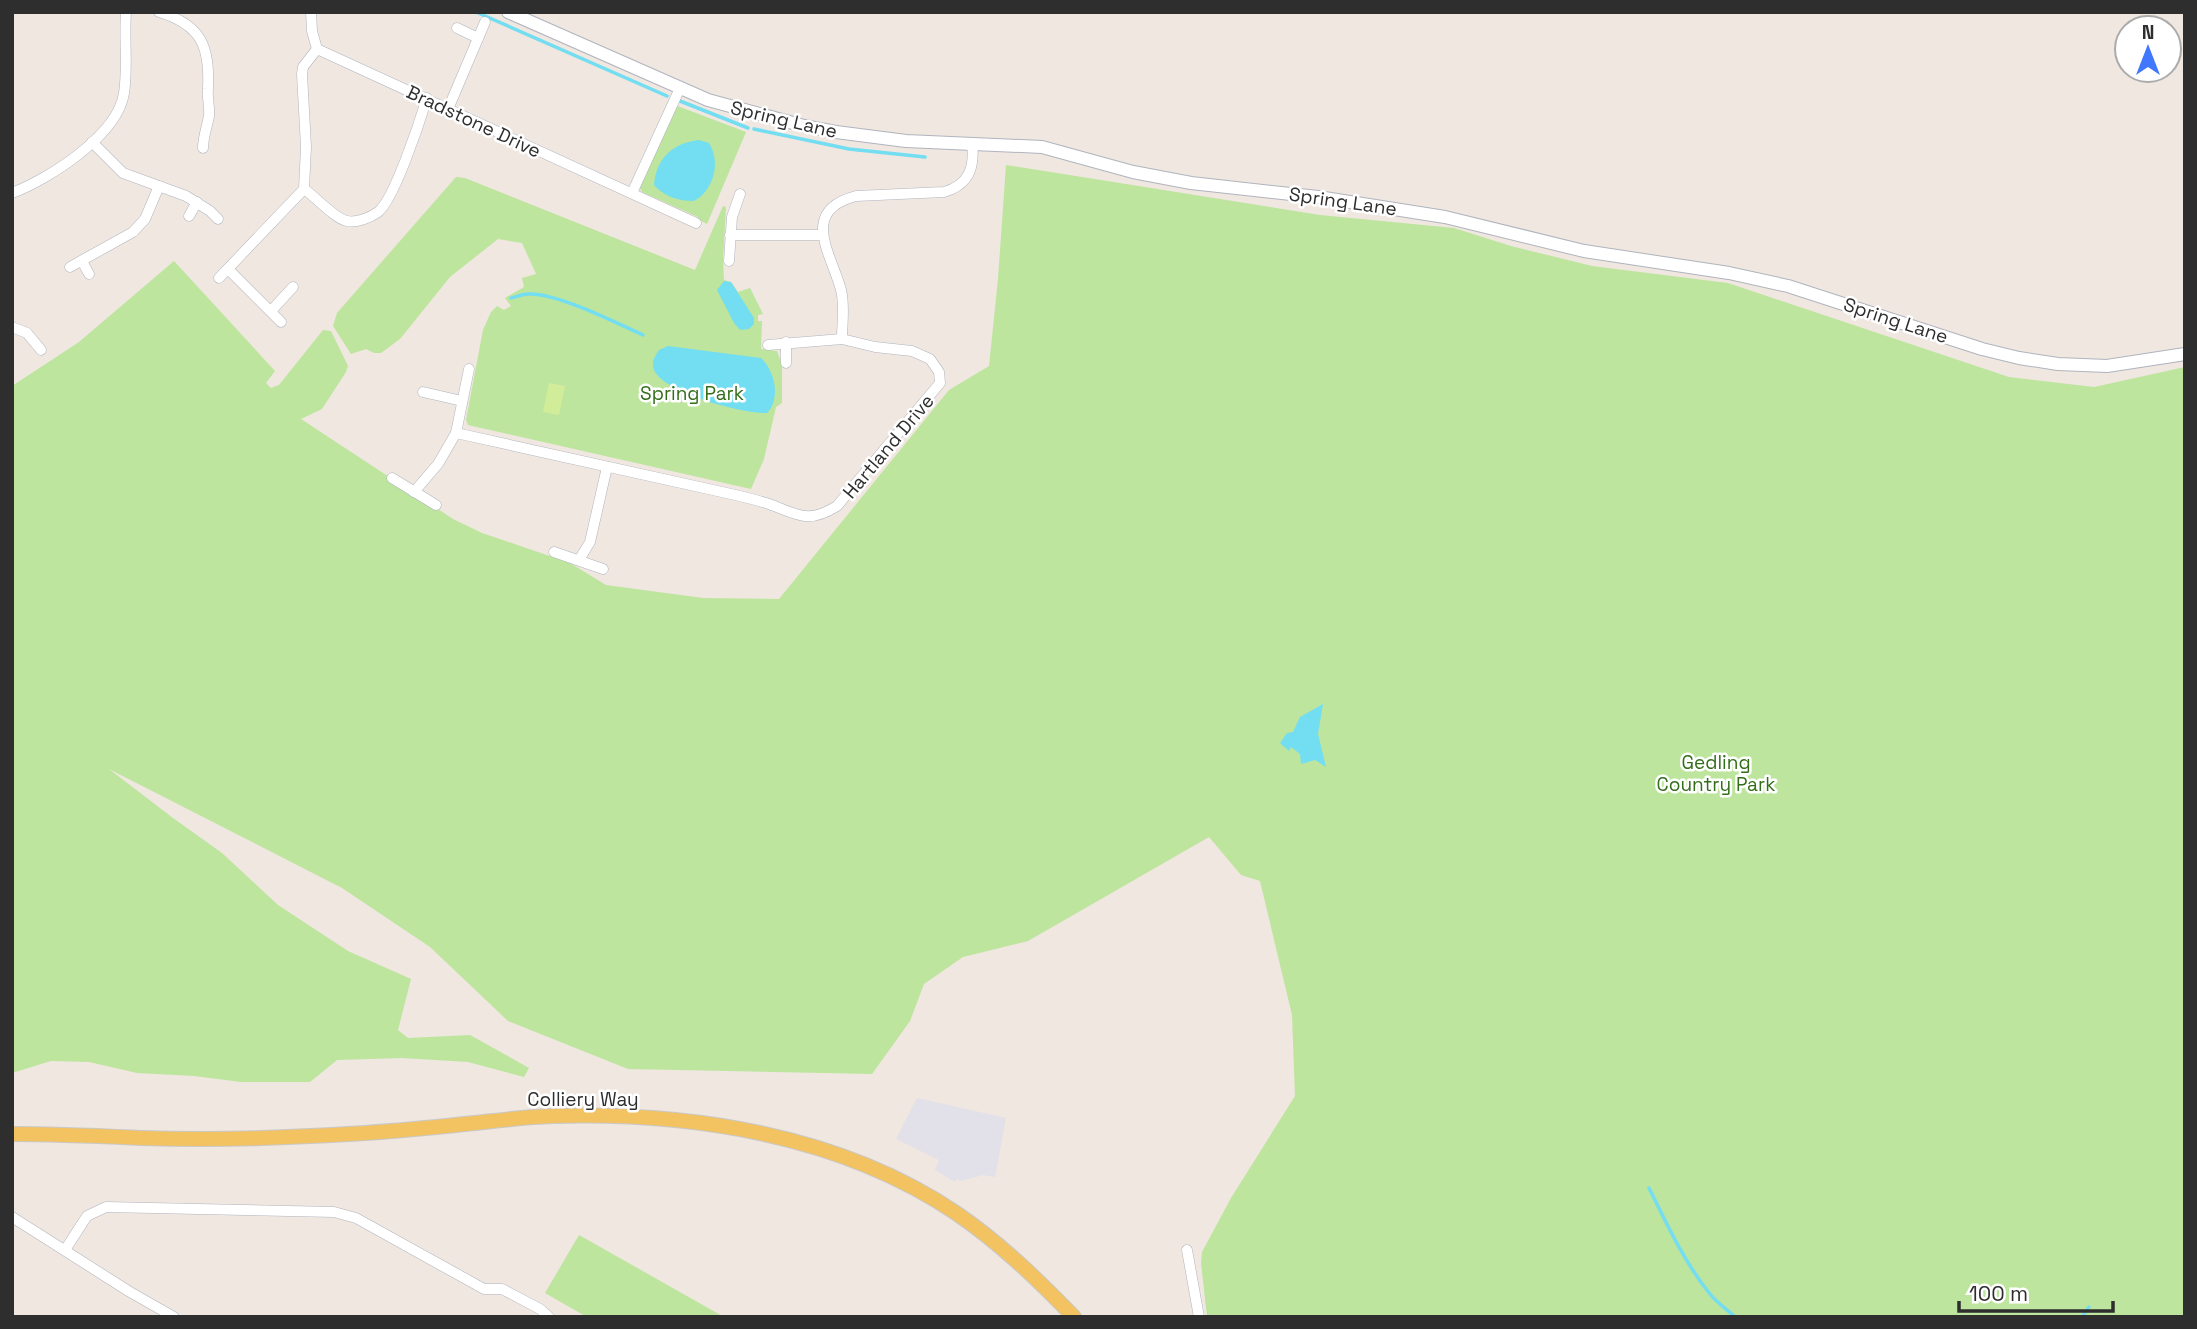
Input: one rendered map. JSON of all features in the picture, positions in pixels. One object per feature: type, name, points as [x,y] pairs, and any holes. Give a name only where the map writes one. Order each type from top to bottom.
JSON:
[{"type":"main road","name":"Colliery Way","points":[[12,1134],[143,1138],[307,1136],[382,1132],[549,1116],[629,1116],[714,1125],[813,1147],[889,1176],[954,1212],[986,1235],[1017,1260],[1074,1317]]},
{"type":"main road","name":"Colliery Way","points":[[12,1141],[36,1134]]},
{"type":"street","points":[[12,193],[47,178],[92,142],[109,124],[122,104],[126,12]]},
{"type":"street","points":[[159,12],[193,28],[207,52],[209,111],[200,141]]},
{"type":"street","points":[[219,278],[304,189],[306,147],[302,74],[303,67],[317,49],[311,12]]},
{"type":"street","name":"Spring Lane","points":[[508,12],[708,100],[789,123],[906,141],[1042,147],[1156,177],[1318,197],[1432,215],[1584,251],[1729,272],[1788,286],[1982,349],[2019,358],[2058,364],[2107,366],[2185,354]]},
{"type":"street","points":[[448,109],[485,22]]},
{"type":"street","points":[[457,29],[478,38]]},
{"type":"street","name":"Bradstone Drive","points":[[317,49],[696,223]]},
{"type":"street","points":[[632,193],[680,88]]},
{"type":"street","points":[[304,189],[342,220],[357,221],[377,213],[384,206],[408,157],[427,98]]},
{"type":"street","points":[[92,142],[123,173],[197,202],[218,219]]},
{"type":"street","points":[[768,345],[842,340],[842,293],[821,235],[830,211],[845,199],[856,196],[944,192],[960,186],[972,168],[972,144]]},
{"type":"street","points":[[70,267],[133,232],[145,219],[159,186]]},
{"type":"street","points":[[729,261],[732,217],[740,194]]},
{"type":"street","points":[[189,216],[197,202]]},
{"type":"street","points":[[730,235],[821,235]]},
{"type":"street","points":[[82,261],[89,274]]},
{"type":"street","points":[[228,270],[281,322]]},
{"type":"street","points":[[271,311],[293,287]]},
{"type":"street","points":[[27,334],[33,324]]},
{"type":"street","points":[[12,327],[27,334],[41,349]]},
{"type":"street","name":"Hartland Drive","points":[[456,433],[743,497],[798,517],[820,517],[837,506],[940,383],[939,372],[930,359],[912,351],[842,340]]},
{"type":"street","points":[[786,342],[786,363]]},
{"type":"street","points":[[414,492],[438,464],[456,433],[469,369]]},
{"type":"street","points":[[423,392],[462,401]]},
{"type":"street","points":[[579,560],[590,542],[607,467]]},
{"type":"street","points":[[392,478],[436,505]]},
{"type":"street","points":[[554,552],[603,569]]},
{"type":"street","points":[[65,1250],[87,1216],[106,1207],[334,1212],[356,1218],[484,1289],[502,1289],[540,1309],[549,1317]]},
{"type":"street","points":[[12,1217],[174,1317]]},
{"type":"street","points":[[1187,1250],[1199,1317]]},
{"type":"shaded area","points":[[917,1098],[1006,1118],[995,1177],[983,1175],[961,1181],[957,1179],[955,1182],[935,1170],[939,1160],[896,1139]]},
{"type":"green space","points":[[675,105],[746,132],[707,224],[698,217],[642,192],[639,186]]},
{"type":"green space","name":"Gedling Country Park","points":[[1006,165],[1320,215],[1454,228],[1511,246],[1592,266],[1728,283],[2009,377],[2094,387],[2185,367],[2185,1317],[1207,1317],[1202,1252],[1231,1198],[1295,1096],[1292,1015],[1260,881],[1241,875],[1209,837],[1028,941],[963,957],[924,984],[910,1021],[872,1074],[628,1069],[508,1021],[430,947],[342,888],[109,769],[222,853],[278,905],[348,951],[411,979],[398,1030],[408,1038],[470,1035],[529,1068],[524,1077],[468,1062],[402,1058],[337,1060],[310,1082],[241,1082],[137,1073],[89,1062],[51,1061],[12,1073],[12,386],[79,342],[174,261],[275,371],[266,383],[271,388],[279,385],[323,330],[331,331],[348,366],[346,372],[322,409],[301,419],[453,519],[482,533],[570,563],[606,585],[703,598],[779,599],[949,390],[989,366]]},
{"type":"green space","name":"Spring Park","points":[[456,177],[465,178],[695,270],[723,206],[726,207],[724,280],[731,282],[738,292],[750,288],[763,314],[758,315],[758,321],[762,321],[761,349],[777,351],[782,365],[782,403],[776,407],[764,459],[751,489],[468,425],[466,420],[483,330],[491,312],[497,306],[504,310],[511,306],[505,298],[524,287],[522,278],[536,274],[522,243],[498,239],[450,277],[400,339],[381,353],[366,349],[351,354],[333,326],[337,313]]},
{"type":"green space","points":[[549,383],[565,386],[559,415],[543,412]]},
{"type":"green space","points":[[579,1235],[724,1317],[587,1317],[545,1293]]},
{"type":"water","points":[[699,140],[709,143],[713,150],[715,167],[711,183],[694,201],[677,199],[663,193],[654,185],[662,160],[681,144]]},
{"type":"water","points":[[724,281],[731,282],[754,318],[754,324],[749,329],[740,330],[734,323],[717,290]]},
{"type":"water","points":[[668,346],[761,358],[773,377],[775,393],[771,407],[767,413],[741,410],[672,387],[653,367],[659,350]]},
{"type":"water","points":[[1323,704],[1318,734],[1326,767],[1315,760],[1301,764],[1300,754],[1291,747],[1289,751],[1280,743],[1287,733],[1293,732],[1300,717]]},
{"type":"waterway","points":[[476,12],[667,96]]},
{"type":"waterway","points":[[680,101],[748,128]]},
{"type":"waterway","points":[[754,129],[849,149],[925,157]]},
{"type":"waterway","points":[[511,298],[528,294],[554,298],[586,309],[643,335]]},
{"type":"waterway","points":[[1649,1188],[1692,1269],[1713,1297],[1735,1317]]},
{"type":"waterway","points":[[2082,1317],[2089,1307]]}]
